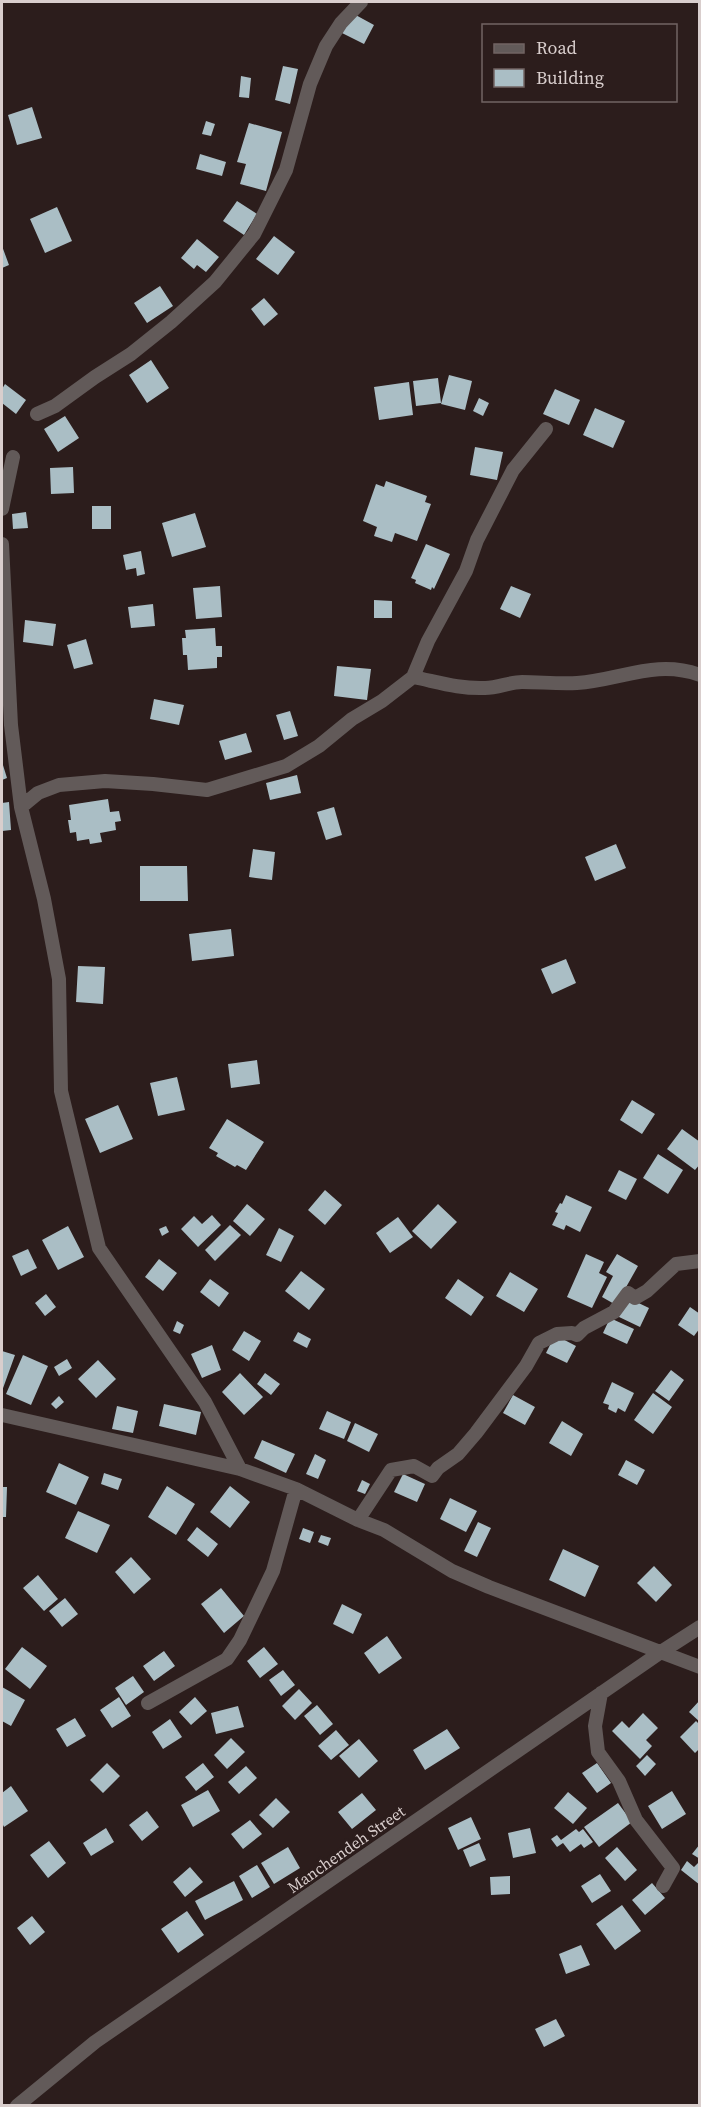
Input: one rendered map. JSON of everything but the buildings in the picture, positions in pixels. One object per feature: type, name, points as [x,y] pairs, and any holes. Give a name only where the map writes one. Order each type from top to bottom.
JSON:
[{"type":"street","points":[[37,414],[55,406],[131,354],[171,322],[215,282],[254,234],[286,170],[310,84],[326,46],[341,23],[362,2]]},
{"type":"street","points":[[21,807],[38,793],[59,785],[105,781],[153,783],[207,790],[286,766],[319,746],[352,719],[382,701],[413,677],[443,611],[466,571],[477,540],[508,479],[546,429]]},
{"type":"street","points":[[2,509],[13,457]]},
{"type":"street","points":[[2,544],[11,725],[21,807],[44,899],[59,979],[61,1091],[99,1248],[205,1402],[240,1469]]},
{"type":"street","points":[[413,677],[467,689],[489,688],[520,682],[579,683],[664,668],[683,669],[699,675]]},
{"type":"street","points":[[358,1520],[391,1470],[414,1466],[432,1476],[438,1468],[458,1454],[526,1366],[539,1343],[557,1334],[577,1335],[584,1328],[614,1312],[628,1293],[635,1298],[647,1291],[676,1264],[699,1261]]},
{"type":"street","points":[[2,1415],[240,1469],[296,1489],[358,1520],[384,1530],[452,1571],[699,1667]]},
{"type":"street","points":[[148,1703],[227,1659],[240,1640],[273,1571],[296,1489]]},
{"type":"street","name":"Manchendeh Street","points":[[17,2106],[94,2042],[660,1652],[697,1631]]},
{"type":"street","points":[[601,1693],[595,1726],[597,1752],[619,1781],[636,1820],[673,1868],[663,1886]]}]
